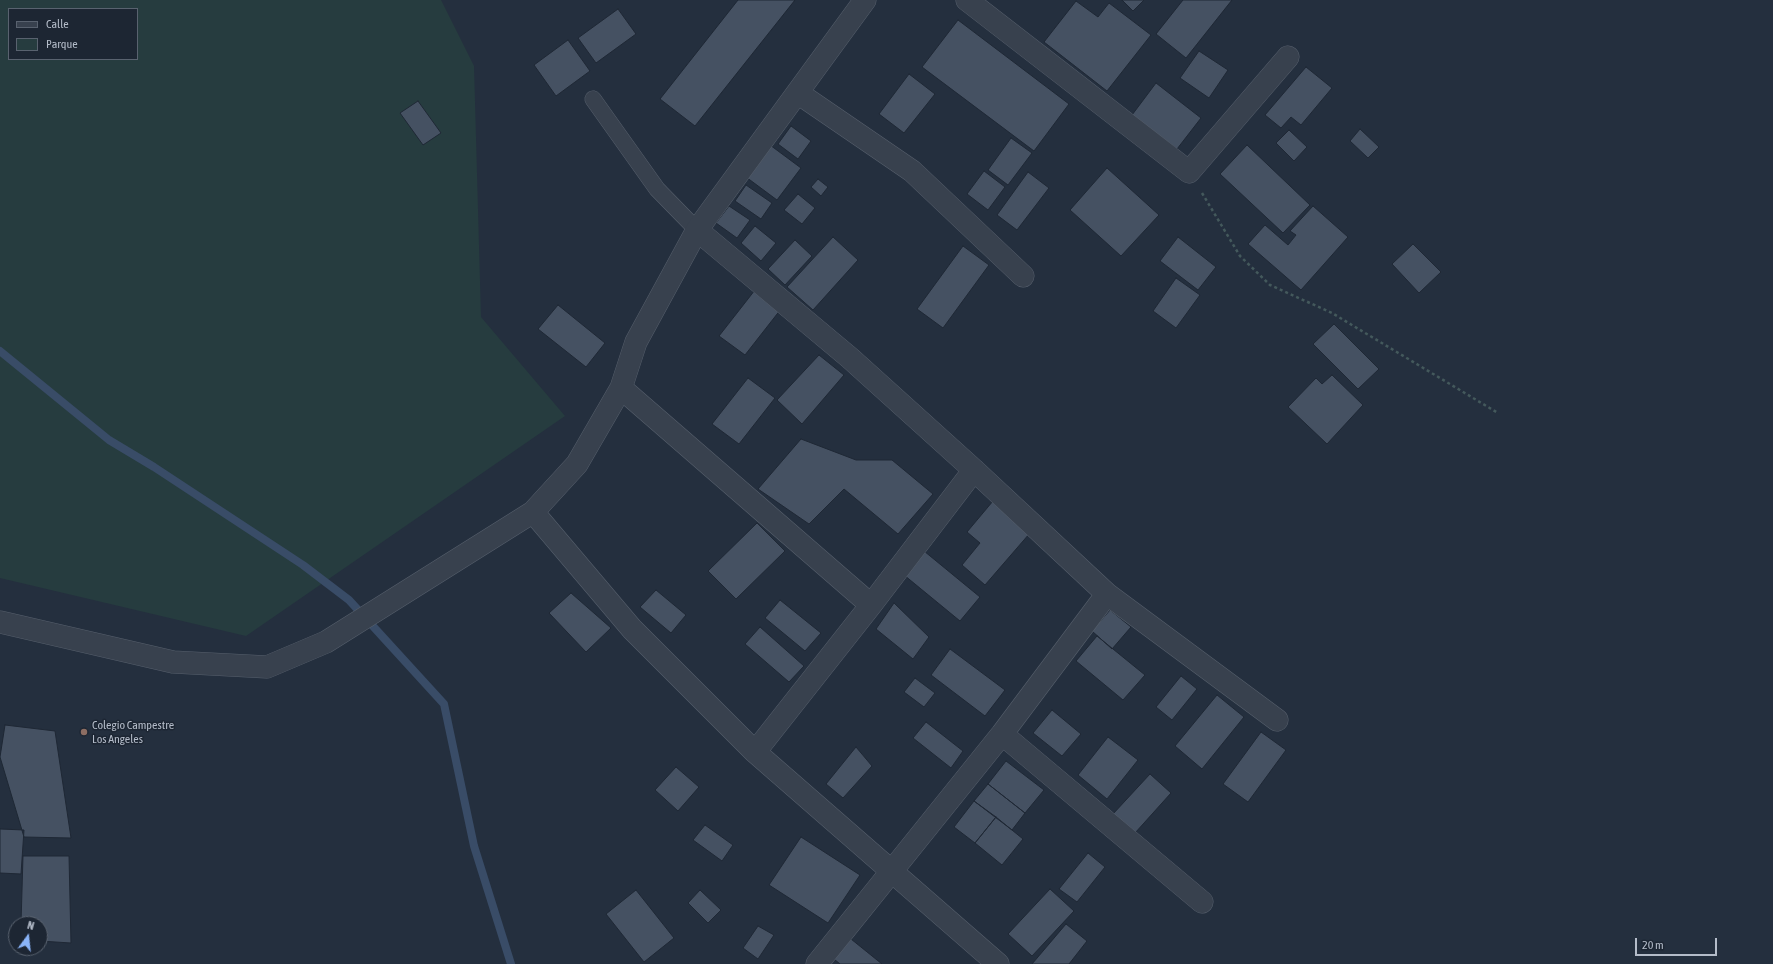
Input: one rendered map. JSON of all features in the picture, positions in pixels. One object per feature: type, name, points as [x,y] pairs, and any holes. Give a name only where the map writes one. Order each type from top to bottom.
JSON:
[{"type":"street","points":[[0,622],[173,662],[267,667],[326,642],[533,512],[577,464],[621,388],[636,342],[696,230],[798,94],[865,0]]},
{"type":"street","points":[[967,0],[1189,172],[1288,58]]},
{"type":"street","points":[[798,94],[912,171],[1023,276]]},
{"type":"street","points":[[696,230],[850,358],[974,470],[1107,594],[1277,720]]},
{"type":"street","points":[[621,388],[871,604]]},
{"type":"street","points":[[755,752],[974,470]]},
{"type":"street","points":[[533,512],[632,629],[755,752],[998,964]]},
{"type":"street","points":[[817,964],[891,870],[1002,734],[1107,594]]},
{"type":"street","points":[[1002,734],[1202,902]]},
{"type":"lane","points":[[594,99],[657,189],[696,230]]},
{"type":"path","points":[[1189,172],[1240,256],[1270,285],[1332,313],[1498,413]]},
{"type":"green space","points":[[0,0],[441,0],[474,66],[481,317],[565,416],[246,636],[0,578]]},
{"type":"building","points":[[738,0],[795,0],[695,126],[660,99]]},
{"type":"building","points":[[1122,0],[1144,0],[1133,11]]},
{"type":"building","points":[[1183,0],[1232,0],[1186,58],[1156,34]]},
{"type":"building","points":[[1076,1],[1098,17],[1109,3],[1151,35],[1107,91],[1044,42]]},
{"type":"building","points":[[618,9],[636,34],[596,63],[578,38]]},
{"type":"building","points":[[958,20],[1069,104],[1034,151],[922,67]]},
{"type":"building","points":[[568,40],[590,71],[556,96],[534,65]]},
{"type":"building","points":[[1199,51],[1228,70],[1209,98],[1180,78]]},
{"type":"building","points":[[1306,67],[1332,88],[1301,125],[1291,117],[1281,128],[1265,115]]},
{"type":"building","points":[[909,74],[935,94],[904,133],[879,114]]},
{"type":"building","points":[[1156,83],[1201,118],[1177,149],[1132,115]]},
{"type":"building","points":[[418,101],[441,133],[423,145],[400,113]]},
{"type":"building","points":[[791,126],[811,141],[798,159],[778,144]]},
{"type":"building","points":[[1360,129],[1379,147],[1368,158],[1350,141]]},
{"type":"building","points":[[1289,130],[1307,147],[1294,161],[1276,143]]},
{"type":"building","points":[[1011,138],[1032,153],[1008,185],[988,170]]},
{"type":"building","points":[[770,145],[801,168],[777,200],[746,177]]},
{"type":"building","points":[[1247,145],[1310,205],[1283,233],[1220,174]]},
{"type":"building","points":[[1107,168],[1159,215],[1121,256],[1070,210]]},
{"type":"building","points":[[984,171],[1005,187],[988,210],[967,194]]},
{"type":"building","points":[[1028,172],[1049,188],[1017,230],[997,215]]},
{"type":"building","points":[[818,179],[828,187],[821,196],[811,187]]},
{"type":"building","points":[[746,185],[772,203],[761,219],[735,201]]},
{"type":"building","points":[[798,194],[815,208],[802,224],[784,210]]},
{"type":"building","points":[[729,206],[750,220],[737,238],[716,223]]},
{"type":"building","points":[[1313,206],[1348,237],[1301,290],[1248,244],[1265,225],[1288,245],[1296,235],[1290,231]]},
{"type":"building","points":[[755,226],[776,243],[761,261],[741,243]]},
{"type":"building","points":[[833,237],[858,260],[813,310],[787,287]]},
{"type":"building","points":[[1178,237],[1216,267],[1198,290],[1160,261]]},
{"type":"building","points":[[795,240],[812,256],[785,285],[768,269]]},
{"type":"building","points":[[1413,244],[1441,272],[1419,293],[1392,264]]},
{"type":"building","points":[[963,246],[989,265],[943,328],[917,309]]},
{"type":"building","points":[[1176,278],[1200,295],[1176,328],[1153,311]]},
{"type":"building","points":[[755,290],[781,309],[745,355],[719,336]]},
{"type":"building","points":[[558,305],[605,343],[586,367],[538,329]]},
{"type":"building","points":[[1334,324],[1379,369],[1358,389],[1313,344]]},
{"type":"building","points":[[819,355],[844,375],[802,424],[777,400]]},
{"type":"building","points":[[1332,375],[1363,405],[1327,444],[1288,407],[1316,378],[1322,384]]},
{"type":"building","points":[[748,378],[775,398],[739,444],[712,424]]},
{"type":"building","points":[[801,439],[856,460],[892,460],[933,494],[898,534],[844,489],[809,524],[758,489]]},
{"type":"building","points":[[993,501],[1030,533],[985,585],[962,565],[980,543],[967,532]]},
{"type":"building","points":[[757,523],[785,551],[736,599],[708,571]]},
{"type":"building","points":[[924,551],[980,597],[960,621],[904,575]]},
{"type":"building","points":[[656,590],[686,615],[671,633],[640,607]]},
{"type":"building","points":[[571,593],[611,628],[586,652],[549,613]]},
{"type":"building","points":[[780,600],[821,633],[805,651],[765,618]]},
{"type":"building","points":[[894,603],[929,637],[913,659],[876,629]]},
{"type":"building","points":[[1110,610],[1131,627],[1112,649],[1092,631]]},
{"type":"building","points":[[760,627],[804,666],[789,682],[745,644]]},
{"type":"building","points":[[1097,636],[1145,675],[1123,700],[1076,661]]},
{"type":"building","points":[[950,649],[1005,690],[985,716],[931,675]]},
{"type":"building","points":[[1181,676],[1197,689],[1172,720],[1156,707]]},
{"type":"building","points":[[915,678],[935,693],[924,707],[904,692]]},
{"type":"building","points":[[1217,695],[1244,717],[1202,769],[1175,746]]},
{"type":"building","points":[[1052,710],[1081,734],[1062,756],[1033,733]]},
{"type":"building","points":[[926,722],[963,751],[951,768],[913,738]]},
{"type":"building","points":[[5,725],[55,731],[71,838],[24,837],[0,757]]},
{"type":"building","points":[[1261,732],[1286,750],[1248,802],[1223,784]]},
{"type":"building","points":[[1108,737],[1138,760],[1107,799],[1078,775]]},
{"type":"building","points":[[856,747],[872,766],[843,798],[826,784]]},
{"type":"building","points":[[1006,761],[1044,790],[1025,813],[988,784]]},
{"type":"building","points":[[676,767],[699,787],[678,811],[655,790]]},
{"type":"building","points":[[1150,774],[1171,793],[1135,833],[1113,814]]},
{"type":"building","points":[[988,784],[1025,813],[1012,830],[974,801]]},
{"type":"building","points":[[974,801],[996,817],[975,843],[954,827]]},
{"type":"building","points":[[996,817],[1023,839],[1002,865],[975,843]]},
{"type":"building","points":[[705,825],[733,845],[722,861],[693,840]]},
{"type":"building","points":[[0,829],[24,830],[21,874],[0,873]]},
{"type":"building","points":[[801,837],[860,875],[828,923],[769,885]]},
{"type":"building","points":[[1088,853],[1105,867],[1077,902],[1059,889]]},
{"type":"building","points":[[23,856],[69,856],[71,943],[48,942],[48,916],[21,916]]},
{"type":"building","points":[[1050,889],[1074,911],[1032,956],[1008,934]]},
{"type":"building","points":[[636,890],[674,938],[644,962],[606,914]]},
{"type":"building","points":[[700,890],[721,910],[708,923],[688,903]]},
{"type":"building","points":[[1066,924],[1087,941],[1069,964],[1032,964]]},
{"type":"building","points":[[758,926],[774,935],[758,959],[743,948]]},
{"type":"building","points":[[851,939],[882,964],[840,964],[834,959]]},
{"type":"waterway","points":[[0,351],[109,440],[154,467],[303,565],[349,600],[444,704],[474,846],[511,964]]},
{"type":"place","name":"Colegio Campestre Los Angeles","points":[[84,732]]}]
